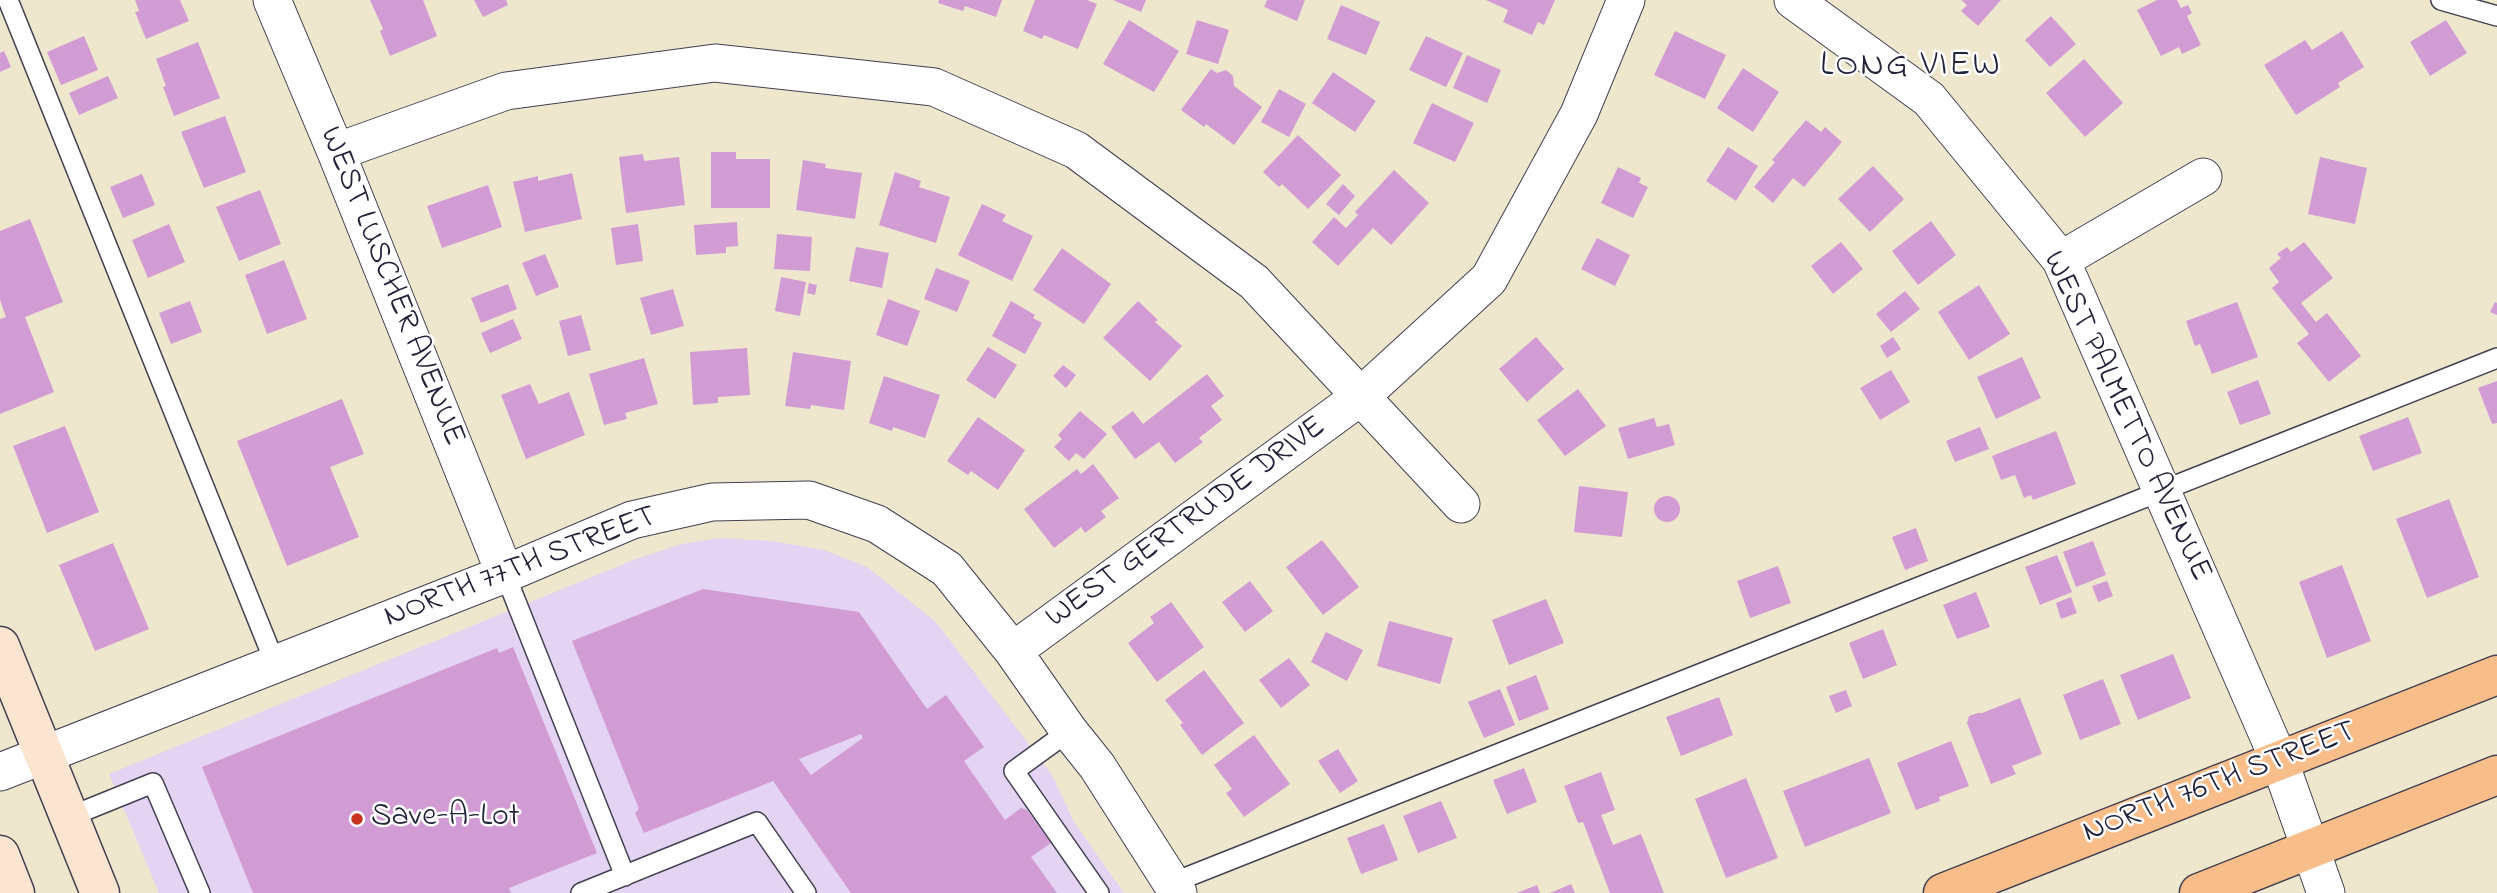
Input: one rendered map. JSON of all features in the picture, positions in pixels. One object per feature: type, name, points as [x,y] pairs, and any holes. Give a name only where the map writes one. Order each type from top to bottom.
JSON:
[{"type":"main road","points":[[0,646],[100,893]]},
{"type":"main road","name":"NORTH 76TH STREET","points":[[1943,893],[2497,675]]},
{"type":"main road","points":[[2199,893],[2497,775]]},
{"type":"main road","points":[[0,855],[15,893]]},
{"type":"street","name":"WEST LUSCHER AVENUE","points":[[272,0],[336,152],[505,574]]},
{"type":"street","name":"WEST GERTRUDE DRIVE","points":[[1013,651],[1360,397],[1489,279],[1579,114],[1626,0]]},
{"type":"street","name":"WEST PALMETTO AVENUE","points":[[1793,0],[1929,99],[2061,260],[2279,760],[2326,893]]},
{"type":"street","points":[[336,152],[506,91],[715,64],[934,87],[1076,150],[1254,282],[1360,397]]},
{"type":"street","points":[[2061,260],[2203,177]]},
{"type":"street","name":"WEST GERTRUDE DRIVE","points":[[1360,397],[1461,504]]},
{"type":"street","name":"NORTH 77TH STREET","points":[[0,772],[505,574],[632,520],[712,502],[809,500],[877,524],[947,569],[1013,651],[1097,766],[1175,888]]},
{"type":"lane","points":[[8,0],[275,663]]},
{"type":"lane","points":[[2441,0],[2497,16]]},
{"type":"lane","points":[[1175,888],[2497,358]]},
{"type":"lane","points":[[505,574],[625,876]]},
{"type":"lane","points":[[1069,730],[1014,771],[1099,893]]},
{"type":"lane","points":[[69,817],[153,783],[200,893]]},
{"type":"lane","points":[[581,893],[758,822],[806,893]]},
{"type":"shaded area","points":[[718,538],[772,541],[824,550],[867,567],[936,622],[1052,775],[1074,822],[1124,893],[159,893],[109,774],[636,559],[682,544]]},
{"type":"building","points":[[135,0],[180,0],[189,21],[146,39],[135,12],[139,11]]},
{"type":"building","points":[[370,0],[423,0],[437,36],[390,56],[380,31],[383,29]]},
{"type":"building","points":[[474,0],[506,0],[508,5],[483,17]]},
{"type":"building","points":[[939,0],[1002,0],[996,17],[965,6],[963,11],[938,3]]},
{"type":"building","points":[[1035,0],[1087,0],[1097,4],[1078,49],[1044,35],[1042,39],[1023,31]]},
{"type":"building","points":[[1113,0],[1146,0],[1141,12]]},
{"type":"building","points":[[1267,0],[1305,0],[1297,21],[1264,7]]},
{"type":"building","points":[[1486,0],[1555,0],[1544,25],[1538,22],[1532,35],[1503,22],[1508,10]]},
{"type":"building","points":[[1961,0],[2001,0],[1978,26],[1961,11],[1967,5]]},
{"type":"building","points":[[2157,0],[2177,0],[2181,8],[2188,5],[2192,13],[2187,16],[2201,45],[2182,54],[2179,47],[2161,56],[2137,10]]},
{"type":"building","points":[[1341,5],[1380,22],[1366,55],[1327,39]]},
{"type":"building","points":[[2051,16],[2076,44],[2050,67],[2025,40]]},
{"type":"building","points":[[1129,20],[1179,51],[1154,92],[1103,64]]},
{"type":"building","points":[[1197,20],[1229,30],[1218,64],[1186,54]]},
{"type":"building","points":[[2446,20],[2467,53],[2430,76],[2410,42]]},
{"type":"building","points":[[1675,31],[1726,55],[1705,99],[1654,75]]},
{"type":"building","points":[[2342,31],[2364,67],[2338,83],[2340,87],[2296,115],[2264,65],[2305,40],[2312,50]]},
{"type":"building","points":[[84,36],[98,70],[61,85],[47,52]]},
{"type":"building","points":[[1426,36],[1463,53],[1446,87],[1409,70]]},
{"type":"building","points":[[198,42],[220,98],[174,116],[156,59]]},
{"type":"building","points":[[4,51],[11,67],[0,72],[0,53]]},
{"type":"building","points":[[1467,55],[1501,70],[1487,103],[1453,88]]},
{"type":"building","points":[[2084,59],[2123,103],[2085,137],[2046,93]]},
{"type":"building","points":[[1743,68],[1779,92],[1753,132],[1717,108]]},
{"type":"building","points":[[1211,69],[1217,73],[1226,70],[1233,76],[1234,86],[1262,107],[1234,145],[1181,110]]},
{"type":"building","points":[[1333,72],[1376,101],[1355,132],[1312,103]]},
{"type":"building","points":[[108,76],[118,98],[79,115],[69,93]]},
{"type":"building","points":[[1279,89],[1306,104],[1289,137],[1261,122]]},
{"type":"building","points":[[1432,103],[1474,123],[1455,162],[1413,143]]},
{"type":"building","points":[[225,116],[246,172],[204,188],[181,132]]},
{"type":"building","points":[[1806,120],[1821,132],[1825,127],[1842,142],[1804,187],[1793,178],[1773,203],[1754,187],[1775,162],[1772,160]]},
{"type":"building","points":[[1298,135],[1341,175],[1308,209],[1282,184],[1279,187],[1263,172]]},
{"type":"building","points":[[1728,147],[1758,166],[1736,201],[1706,181]]},
{"type":"building","points":[[711,152],[736,152],[736,159],[770,159],[770,208],[711,208]]},
{"type":"building","points":[[643,154],[644,161],[679,157],[685,205],[626,213],[619,157]]},
{"type":"building","points":[[2320,157],[2367,168],[2355,224],[2308,214]]},
{"type":"building","points":[[803,160],[826,164],[825,168],[862,173],[855,219],[796,210]]},
{"type":"building","points":[[1873,166],[1904,199],[1870,232],[1838,199]]},
{"type":"building","points":[[1618,167],[1641,178],[1639,183],[1648,187],[1633,218],[1601,203]]},
{"type":"building","points":[[1394,170],[1429,203],[1391,245],[1373,228],[1338,266],[1312,242],[1334,217],[1346,228],[1358,215],[1355,212]]},
{"type":"building","points":[[895,172],[921,181],[919,187],[950,197],[936,243],[879,225]]},
{"type":"building","points":[[572,173],[582,219],[525,232],[513,182],[538,176],[538,181]]},
{"type":"building","points":[[142,174],[155,205],[123,218],[110,187]]},
{"type":"building","points":[[1343,184],[1355,196],[1339,215],[1326,204]]},
{"type":"building","points":[[488,185],[502,227],[442,248],[427,206]]},
{"type":"building","points":[[260,190],[281,244],[239,261],[216,207]]},
{"type":"building","points":[[982,204],[1006,215],[1002,221],[1033,236],[1012,281],[958,255]]},
{"type":"building","points":[[30,219],[63,302],[25,317],[54,392],[0,414],[0,319],[6,317],[0,300],[0,231]]},
{"type":"building","points":[[1931,221],[1956,255],[1918,285],[1892,251]]},
{"type":"building","points":[[737,222],[738,246],[726,247],[726,253],[696,255],[694,225]]},
{"type":"building","points":[[169,224],[185,262],[148,278],[132,240]]},
{"type":"building","points":[[638,224],[643,261],[616,265],[611,228]]},
{"type":"building","points":[[777,234],[812,237],[810,271],[774,269]]},
{"type":"building","points":[[1597,238],[1630,255],[1615,286],[1581,269]]},
{"type":"building","points":[[1841,242],[1863,269],[1833,294],[1811,266]]},
{"type":"building","points":[[2304,242],[2333,278],[2301,303],[2316,322],[2327,313],[2361,356],[2329,382],[2297,343],[2309,334],[2272,288],[2279,282],[2269,268],[2281,258],[2277,254],[2287,247],[2291,252]]},
{"type":"building","points":[[856,247],[889,253],[882,288],[849,281]]},
{"type":"building","points":[[1062,248],[1111,284],[1084,324],[1033,290]]},
{"type":"building","points":[[545,254],[559,287],[536,296],[522,263]]},
{"type":"building","points":[[284,260],[307,319],[267,334],[245,275]]},
{"type":"building","points":[[936,268],[970,281],[957,312],[924,299]]},
{"type":"building","points":[[781,277],[806,282],[800,316],[775,311]]},
{"type":"building","points":[[809,283],[817,285],[815,295],[807,293]]},
{"type":"building","points":[[508,284],[517,309],[481,323],[471,298]]},
{"type":"building","points":[[1979,285],[2010,334],[1969,360],[1938,312]]},
{"type":"building","points":[[673,289],[684,326],[651,335],[640,298]]},
{"type":"building","points":[[1905,291],[1920,309],[1891,332],[1876,314]]},
{"type":"building","points":[[888,299],[920,311],[907,346],[876,335]]},
{"type":"building","points":[[190,301],[202,332],[171,344],[159,313]]},
{"type":"building","points":[[1011,301],[1035,315],[1033,318],[1042,323],[1025,354],[992,336]]},
{"type":"building","points":[[1138,301],[1158,320],[1155,322],[1182,346],[1150,381],[1103,338]]},
{"type":"building","points":[[2237,302],[2258,357],[2212,374],[2200,344],[2195,346],[2186,321]]},
{"type":"building","points":[[2495,302],[2497,303],[2497,315],[2490,312]]},
{"type":"building","points":[[581,315],[591,350],[568,356],[559,321]]},
{"type":"building","points":[[513,319],[522,339],[490,353],[481,333]]},
{"type":"building","points":[[1536,337],[1564,369],[1527,402],[1499,369]]},
{"type":"building","points":[[1893,337],[1901,349],[1887,358],[1880,346]]},
{"type":"building","points":[[988,347],[1017,365],[995,399],[966,380]]},
{"type":"building","points":[[747,348],[750,395],[718,397],[718,403],[693,405],[690,352]]},
{"type":"building","points":[[793,352],[851,361],[844,410],[811,405],[810,409],[785,406]]},
{"type":"building","points":[[2022,357],[2041,398],[1996,419],[1977,377]]},
{"type":"building","points":[[644,358],[658,404],[625,413],[627,419],[604,425],[589,374]]},
{"type":"building","points":[[1063,365],[1076,375],[1066,388],[1053,376]]},
{"type":"building","points":[[1891,370],[1910,402],[1880,420],[1860,388]]},
{"type":"building","points":[[1207,374],[1224,396],[1211,406],[1222,420],[1199,438],[1203,442],[1175,463],[1159,442],[1135,459],[1111,427],[1133,411],[1143,424]]},
{"type":"building","points":[[884,376],[940,395],[925,438],[893,427],[892,431],[869,423]]},
{"type":"building","points":[[2258,380],[2271,414],[2240,425],[2227,392]]},
{"type":"building","points":[[2497,381],[2497,423],[2492,424],[2478,388]]},
{"type":"building","points":[[530,384],[539,404],[569,392],[585,435],[526,459],[501,395]]},
{"type":"building","points":[[1578,389],[1606,426],[1565,456],[1537,420]]},
{"type":"building","points":[[342,399],[364,454],[330,467],[359,537],[287,566],[237,441]]},
{"type":"building","points":[[1080,411],[1107,434],[1084,459],[1076,453],[1069,461],[1054,447],[1062,439],[1058,435]]},
{"type":"building","points":[[978,417],[1025,450],[998,490],[971,471],[968,475],[947,461]]},
{"type":"building","points":[[2408,417],[2422,453],[2373,471],[2359,436]]},
{"type":"building","points":[[1654,418],[1657,427],[1669,424],[1675,445],[1628,459],[1618,428]]},
{"type":"building","points":[[65,426],[99,512],[47,533],[13,446]]},
{"type":"building","points":[[1980,427],[1989,449],[1955,462],[1946,441]]},
{"type":"building","points":[[2056,431],[2076,484],[2033,500],[2031,495],[2024,498],[2015,475],[2001,480],[1992,456]]},
{"type":"building","points":[[1093,464],[1119,498],[1101,511],[1106,517],[1085,533],[1081,527],[1054,548],[1024,509],[1077,469],[1081,474]]},
{"type":"building","points":[[1579,486],[1628,492],[1622,537],[1574,532]]},
{"type":"building","points":[[1667,496],[1676,500],[1680,509],[1676,518],[1667,522],[1658,518],[1654,509],[1658,500]]},
{"type":"building","points":[[2449,499],[2479,577],[2427,598],[2396,519]]},
{"type":"building","points":[[1916,528],[1928,561],[1905,570],[1892,537]]},
{"type":"building","points":[[1322,540],[1359,587],[1323,615],[1286,567]]},
{"type":"building","points":[[2093,541],[2106,575],[2076,587],[2063,552]]},
{"type":"building","points":[[113,543],[149,629],[95,651],[59,565]]},
{"type":"building","points":[[2057,555],[2072,592],[2040,605],[2025,567]]},
{"type":"building","points":[[2342,565],[2371,641],[2327,658],[2299,582]]},
{"type":"building","points":[[1778,566],[1791,603],[1750,618],[1737,581]]},
{"type":"building","points":[[1250,581],[1273,611],[1245,632],[1222,602]]},
{"type":"building","points":[[2107,581],[2113,596],[2098,602],[2092,586]]},
{"type":"building","points":[[703,589],[859,612],[927,709],[946,695],[984,747],[964,761],[1005,820],[1021,808],[1027,810],[1051,843],[1031,857],[1057,893],[851,893],[773,781],[644,833],[635,813],[639,809],[572,641]],"holes":[[[861,734],[863,738],[811,775],[799,759]]]},
{"type":"building","points":[[1976,592],[1990,627],[1957,639],[1943,605]]},
{"type":"building","points":[[2071,597],[2077,613],[2061,619],[2056,603]]},
{"type":"building","points":[[1546,599],[1564,643],[1509,665],[1492,620]]},
{"type":"building","points":[[1171,602],[1204,647],[1157,682],[1128,643],[1154,623],[1150,617]]},
{"type":"building","points":[[1389,621],[1453,638],[1440,684],[1377,666]]},
{"type":"building","points":[[1883,629],[1897,665],[1863,679],[1849,643]]},
{"type":"building","points":[[1326,632],[1363,650],[1347,681],[1311,662]]},
{"type":"building","points":[[513,647],[597,853],[509,888],[511,893],[253,893],[202,767],[497,648],[499,653]]},
{"type":"building","points":[[2173,654],[2191,698],[2138,720],[2120,675]]},
{"type":"building","points":[[1289,658],[1310,685],[1281,708],[1259,680]]},
{"type":"building","points":[[1204,670],[1244,723],[1202,755],[1165,700]]},
{"type":"building","points":[[1536,675],[1549,709],[1519,721],[1506,687]]},
{"type":"building","points":[[2103,679],[2121,724],[2080,740],[2063,695]]},
{"type":"building","points":[[1500,689],[1515,725],[1484,738],[1468,702]]},
{"type":"building","points":[[1846,690],[1852,706],[1836,713],[1829,696]]},
{"type":"building","points":[[1719,697],[1733,735],[1681,756],[1666,717]]},
{"type":"building","points":[[2020,698],[2042,754],[2012,766],[2016,774],[1991,784],[1967,723],[1969,716]]},
{"type":"building","points":[[1254,735],[1290,784],[1244,817],[1226,793],[1232,789],[1214,765]]},
{"type":"building","points":[[1951,741],[1969,786],[1939,797],[1940,801],[1916,810],[1897,763]]},
{"type":"building","points":[[1338,749],[1358,781],[1340,793],[1318,761]]},
{"type":"building","points":[[1869,758],[1891,813],[1805,847],[1783,791]]},
{"type":"building","points":[[1524,768],[1537,802],[1507,814],[1493,780]]},
{"type":"building","points":[[1601,772],[1615,810],[1601,815],[1613,845],[1641,834],[1664,893],[1610,893],[1583,822],[1578,823],[1564,786]]},
{"type":"building","points":[[1746,778],[1778,858],[1726,878],[1695,799]]},
{"type":"building","points":[[1441,801],[1457,838],[1418,853],[1403,816]]},
{"type":"building","points":[[1384,824],[1398,860],[1361,874],[1347,838]]},
{"type":"building","points":[[1571,884],[1575,893],[1550,893]]},
{"type":"building","points":[[1537,885],[1540,893],[1517,893]]},
{"type":"place","name":"Save-A-Lot","points":[[357,819]]},
{"type":"district","name":"LONG VIEW","points":[[1911,68]]}]
